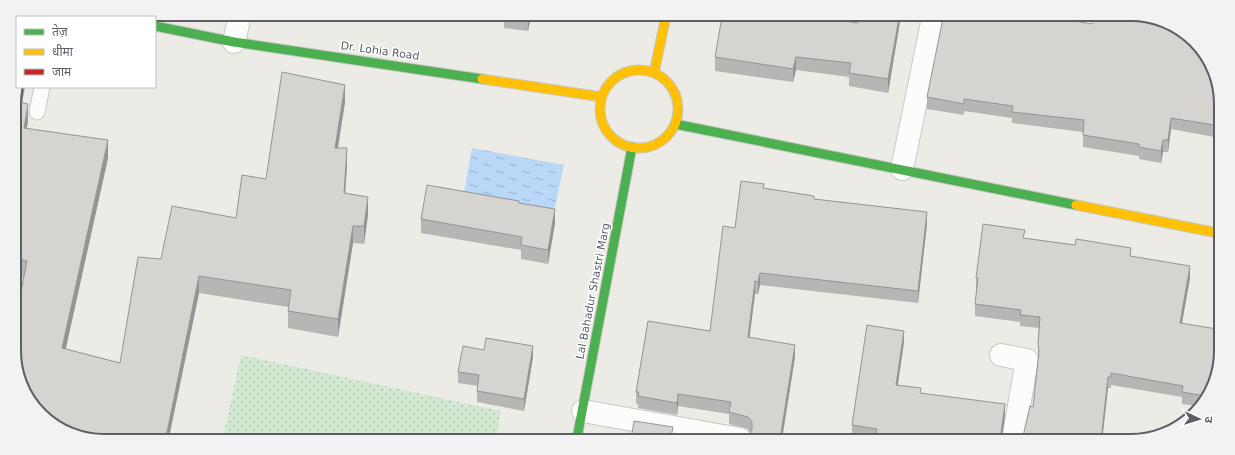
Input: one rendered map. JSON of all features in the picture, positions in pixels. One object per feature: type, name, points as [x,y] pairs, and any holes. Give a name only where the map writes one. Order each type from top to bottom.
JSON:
[{"type":"street","points":[[234,42],[239,21]]},
{"type":"street","points":[[654,73],[665,21]]},
{"type":"street","points":[[902,169],[932,21]]},
{"type":"street","name":"Dr. Lohia Road","points":[[156,26],[234,42],[602,97]]},
{"type":"street","points":[[642,70],[654,73],[665,79],[673,89],[677,100],[678,112],[675,124],[668,135],[659,143],[646,148],[632,148],[620,143],[610,134],[603,123],[600,110],[602,97],[608,85],[618,76],[630,71],[642,70]]},
{"type":"street","points":[[675,124],[1214,232]]},
{"type":"street","name":"Lal Bahadur Shastri Marg","points":[[578,434],[632,148]]},
{"type":"street","points":[[1001,355],[1027,360],[1014,434]]},
{"type":"street","points":[[583,411],[712,434]]},
{"type":"lane","points":[[38,112],[42,88]]},
{"type":"green space","points":[[241,355],[501,411],[497,434],[224,434]]},
{"type":"water","points":[[472,148],[564,165],[553,216],[463,198]]},
{"type":"building","points":[[721,21],[844,21],[858,23],[858,21],[898,21],[888,79],[849,73],[851,63],[796,57],[793,69],[715,57]]},
{"type":"building","points":[[942,21],[1074,21],[1092,24],[1093,21],[1142,22],[1158,25],[1177,35],[1186,41],[1197,53],[1208,72],[1211,82],[1214,104],[1214,125],[1171,118],[1168,140],[1163,140],[1161,151],[1139,147],[1139,144],[1083,135],[1084,120],[1012,112],[1013,106],[964,99],[964,104],[927,97]]},
{"type":"building","points":[[282,72],[345,85],[335,148],[347,148],[344,193],[368,197],[364,226],[353,226],[338,319],[288,311],[291,290],[199,276],[167,434],[93,433],[77,430],[49,414],[35,397],[25,378],[21,351],[21,292],[27,261],[21,260],[21,102],[28,104],[24,128],[108,140],[62,348],[120,363],[138,257],[161,259],[172,206],[236,218],[242,175],[266,179]]},
{"type":"building","points":[[741,181],[764,184],[763,188],[814,196],[814,199],[927,212],[918,291],[760,273],[758,282],[755,281],[748,337],[795,345],[781,434],[750,434],[752,429],[752,422],[748,417],[729,412],[731,402],[678,394],[677,403],[638,396],[639,392],[636,392],[648,321],[710,331],[723,226],[735,228]]},
{"type":"building","points":[[427,185],[519,201],[519,203],[555,209],[548,250],[521,245],[522,237],[421,219]]},
{"type":"building","points":[[983,224],[1025,230],[1023,238],[1075,245],[1076,239],[1131,248],[1130,256],[1190,266],[1180,323],[1214,329],[1214,357],[1208,383],[1201,395],[1182,392],[1183,386],[1111,373],[1111,377],[1108,377],[1102,434],[1023,434],[1030,406],[1033,407],[1039,351],[1038,343],[1040,317],[1020,315],[1021,310],[975,304],[978,278],[976,278]]},
{"type":"building","points":[[867,325],[904,331],[896,385],[921,388],[920,393],[1005,404],[1002,434],[876,434],[877,429],[852,425]]},
{"type":"building","points":[[486,338],[533,346],[524,399],[477,391],[479,375],[458,372],[463,346],[484,350]]},
{"type":"building","points":[[634,421],[673,427],[672,434],[632,434]]},
{"type":"traffic: fast","points":[[156,26],[234,42],[482,79]]},
{"type":"traffic: fast","points":[[675,124],[1076,205]]},
{"type":"traffic: fast","points":[[578,434],[632,147]]},
{"type":"traffic: slow","points":[[654,73],[665,21]]},
{"type":"traffic: slow","points":[[639,70],[654,73],[661,77],[671,87],[675,94],[678,109],[675,124],[671,131],[661,141],[654,145],[639,148],[624,145],[617,141],[607,131],[603,124],[600,109],[603,94],[607,87],[617,77],[624,73],[639,70]]},
{"type":"traffic: slow","points":[[482,79],[602,97]]},
{"type":"traffic: slow","points":[[1076,205],[1214,232]]}]
